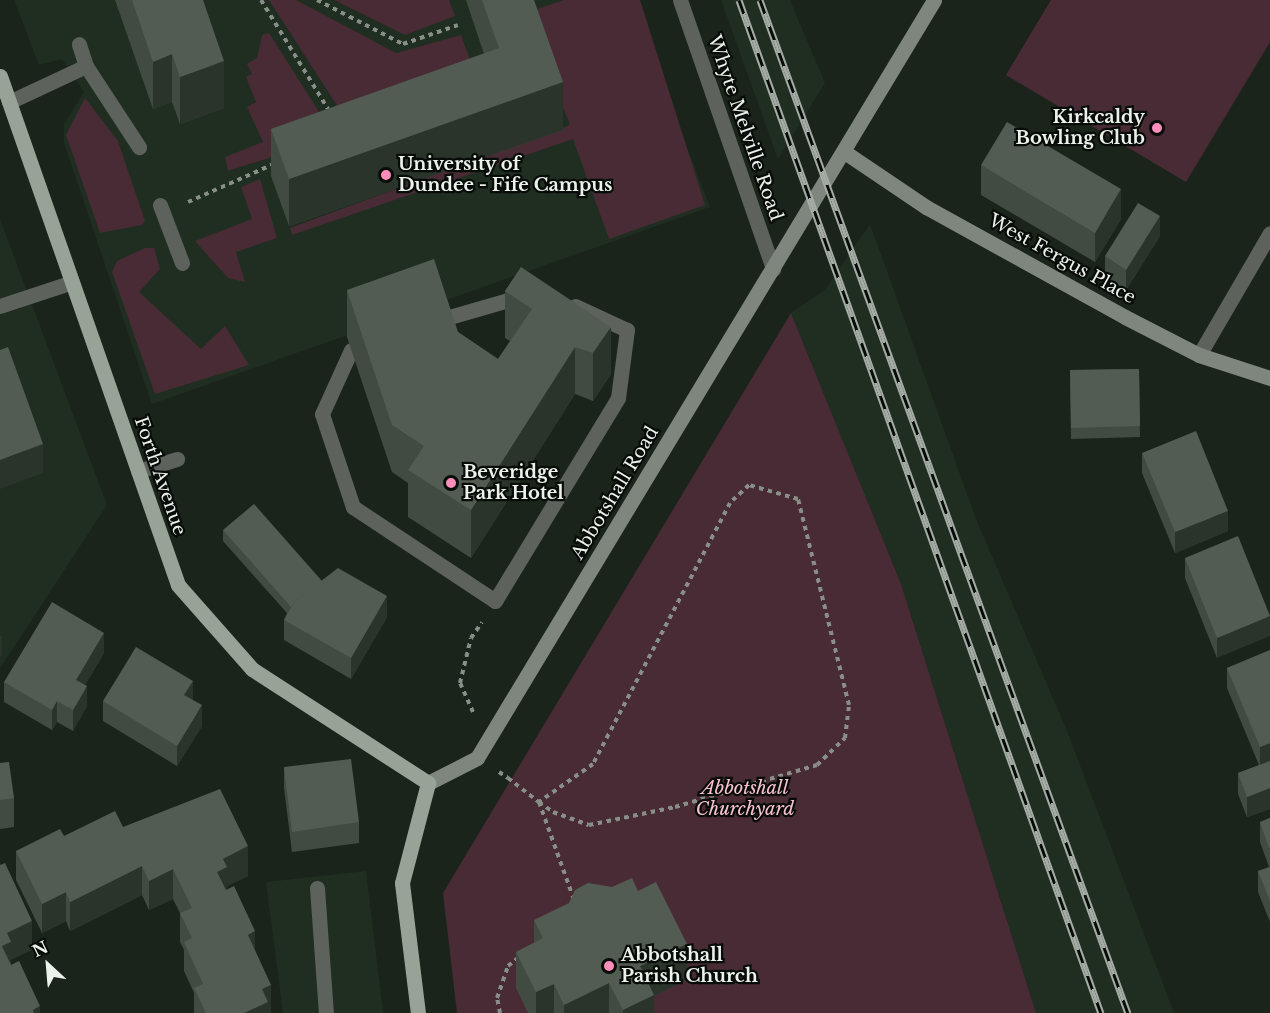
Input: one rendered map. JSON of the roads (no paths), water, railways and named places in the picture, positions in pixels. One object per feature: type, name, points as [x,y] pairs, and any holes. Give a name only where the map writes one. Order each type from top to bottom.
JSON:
[{"type":"main road","name":"Abbotshall Road","points":[[428,783],[477,758],[773,269],[846,153],[934,0]]},
{"type":"main road","name":"Forth Avenue","points":[[0,76],[178,585],[205,622],[252,669],[428,783]]},
{"type":"main road","name":"West Fergus Place","points":[[846,153],[926,207],[1198,355],[1270,378]]},
{"type":"main road","points":[[418,1013],[402,882],[428,783]]},
{"type":"street","name":"Whyte Melville Road","points":[[680,0],[773,269]]},
{"type":"street","points":[[79,44],[86,66],[140,147]]},
{"type":"street","points":[[9,102],[86,66]]},
{"type":"street","points":[[161,208],[182,263]]},
{"type":"street","points":[[1198,355],[1270,233]]},
{"type":"street","points":[[0,306],[72,282]]},
{"type":"street","points":[[439,320],[541,291]]},
{"type":"street","points":[[351,350],[316,416],[353,507],[495,601],[618,398],[627,330],[562,300]]},
{"type":"street","points":[[138,471],[177,459]]},
{"type":"street","points":[[317,888],[326,1013]]},
{"type":"railway","points":[[739,0],[1101,1013]]},
{"type":"railway","points":[[760,0],[1128,1013]]},
{"type":"place","name":"Kirkcaldy Bowling Club","points":[[1157,128]]},
{"type":"place","name":"University of Dundee - Fife Campus","points":[[386,175]]},
{"type":"place","name":"Beveridge Park Hotel","points":[[451,483]]},
{"type":"place","name":"Abbotshall Parish Church","points":[[609,966]]},
{"type":"park label","name":"Abbotshall Churchyard","points":[[745,799]]}]
